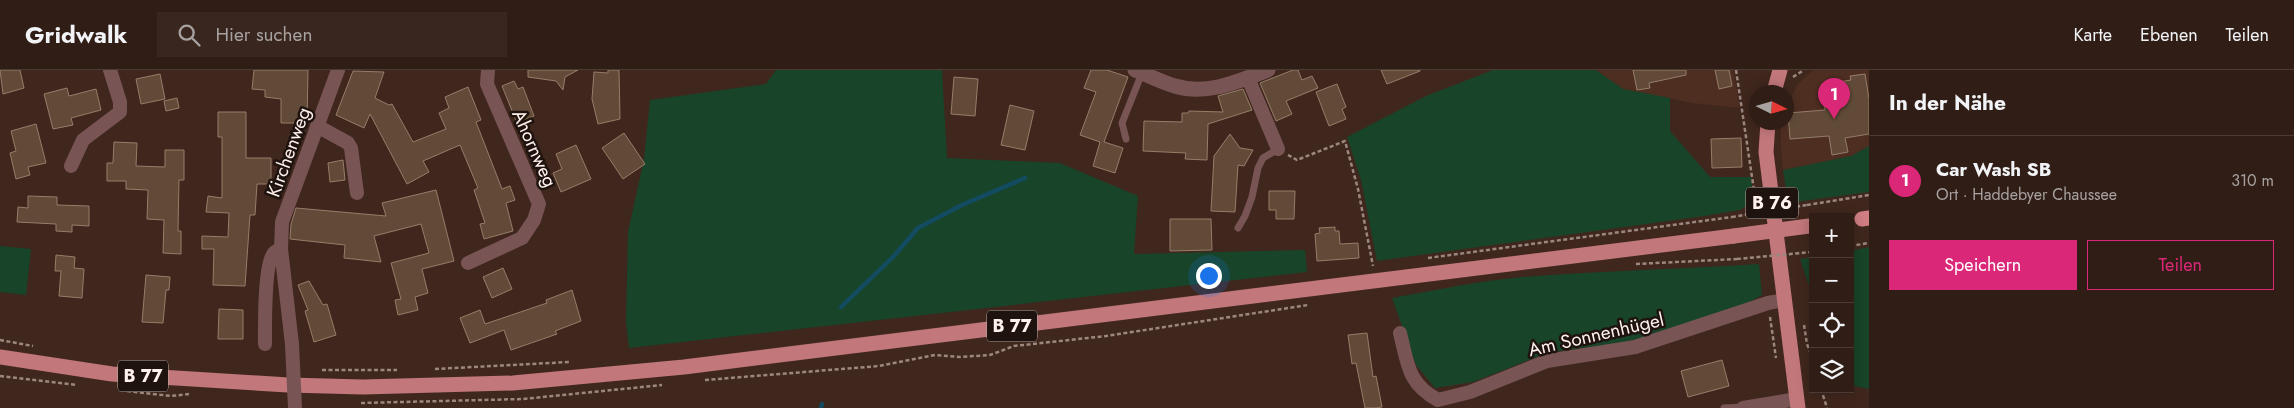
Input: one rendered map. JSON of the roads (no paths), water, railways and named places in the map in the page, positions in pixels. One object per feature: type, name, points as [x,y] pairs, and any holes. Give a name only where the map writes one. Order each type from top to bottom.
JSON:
[{"type":"main road","points":[[1776,85],[1780,70]]},
{"type":"main road","name":"B 76","points":[[1767,130],[1766,152],[1797,403]]},
{"type":"main road","name":"B 77","points":[[0,357],[112,374],[288,385],[363,387],[513,383],[684,367],[1809,226]]},
{"type":"street","points":[[71,166],[82,140],[120,112],[120,102],[110,70]]},
{"type":"street","name":"Kirchenweg","points":[[295,408],[292,344],[281,249],[282,222],[338,70]]},
{"type":"street","name":"Ahornweg","points":[[468,263],[522,238],[534,220],[539,204],[487,84],[488,70]]},
{"type":"street","points":[[1142,72],[1176,86],[1193,89],[1228,85],[1266,71]]},
{"type":"street","points":[[1248,78],[1278,148]]},
{"type":"street","points":[[317,126],[348,143],[351,148],[358,193]]},
{"type":"street","name":"Kirchenweg","points":[[265,344],[264,309],[270,261],[273,253],[281,249]]},
{"type":"street","name":"Am Sonnenhügel","points":[[1400,334],[1410,374],[1423,392],[1438,400],[1470,392],[1547,361],[1635,347],[1768,303],[1784,300]]},
{"type":"street","points":[[1744,408],[1797,403]]},
{"type":"lane","points":[[1126,139],[1122,123],[1142,72]]},
{"type":"lane","points":[[1238,228],[1252,197],[1258,168],[1263,158],[1278,148]]},
{"type":"lane","points":[[1724,408],[1744,408]]},
{"type":"waterway","points":[[841,307],[893,257],[918,228],[962,205],[1025,178]]},
{"type":"waterway","points":[[821,408],[822,404]]},
{"type":"place","name":"Car Wash SB","points":[[1834,119]]}]
